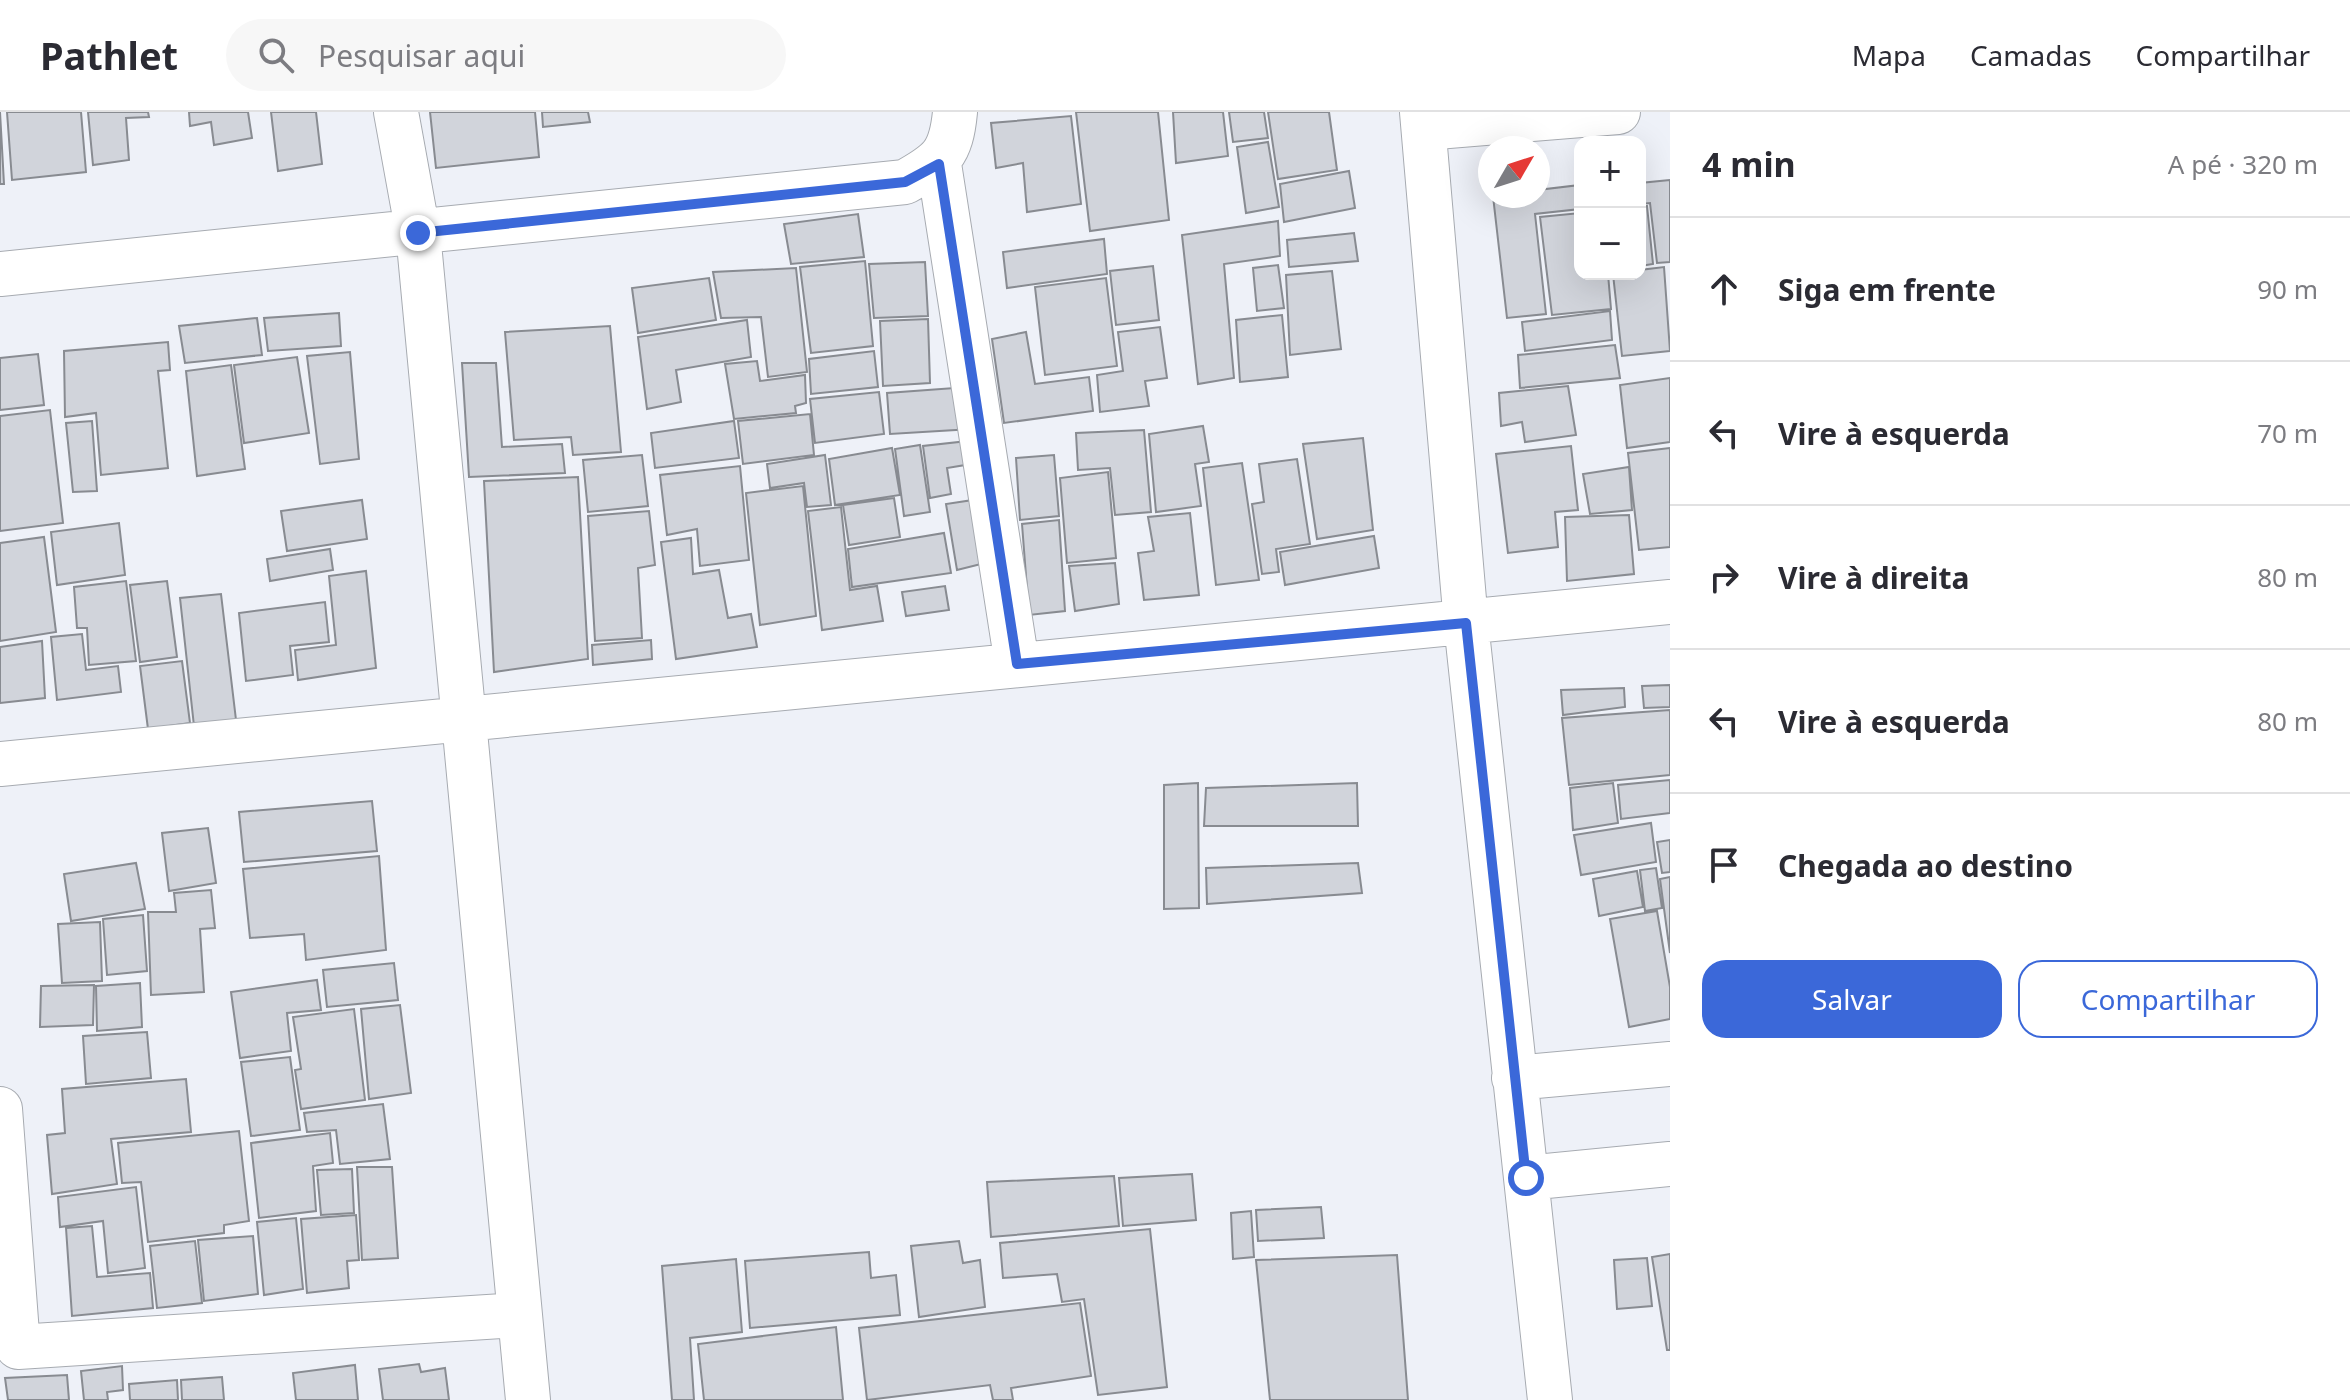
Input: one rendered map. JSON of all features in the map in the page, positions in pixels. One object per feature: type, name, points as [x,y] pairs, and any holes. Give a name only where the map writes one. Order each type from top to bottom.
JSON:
[{"type":"street","points":[[396,112],[418,233],[528,1400]]},
{"type":"street","points":[[955,112],[952,137],[939,164],[1017,664]]},
{"type":"street","points":[[1550,1400],[1466,623],[1423,120],[1618,112]]},
{"type":"street","points":[[0,274],[905,182],[939,164]]},
{"type":"street","points":[[0,764],[465,716],[1670,602]]},
{"type":"street","points":[[1514,1078],[1670,1064]]},
{"type":"street","points":[[0,1109],[9,1348],[518,1315]]},
{"type":"street","points":[[1526,1178],[1670,1164]]},
{"type":"building","points":[[0,112],[4,184],[0,184]]},
{"type":"building","points":[[7,112],[81,112],[86,172],[12,180]]},
{"type":"building","points":[[88,112],[148,112],[149,117],[126,118],[129,160],[93,165]]},
{"type":"building","points":[[189,112],[248,112],[252,138],[214,145],[211,122],[190,126]]},
{"type":"building","points":[[271,112],[316,112],[322,164],[278,171]]},
{"type":"building","points":[[430,112],[535,112],[539,157],[436,168]]},
{"type":"building","points":[[542,112],[588,112],[590,122],[543,127]]},
{"type":"building","points":[[1076,112],[1158,112],[1169,220],[1090,231]]},
{"type":"building","points":[[1173,112],[1223,112],[1228,156],[1176,163]]},
{"type":"building","points":[[1229,112],[1264,112],[1268,138],[1233,142]]},
{"type":"building","points":[[1268,112],[1329,112],[1337,170],[1278,179]]},
{"type":"building","points":[[1071,116],[1081,204],[1027,212],[1023,163],[996,168],[991,123]]},
{"type":"building","points":[[1268,142],[1279,207],[1246,213],[1237,147]]},
{"type":"building","points":[[1349,171],[1355,208],[1284,222],[1280,184]]},
{"type":"building","points":[[1670,180],[1670,262],[1657,263],[1650,203],[1646,203],[1646,182]]},
{"type":"building","points":[[1574,186],[1574,210],[1535,214],[1546,314],[1507,318],[1494,208],[1550,208],[1550,189]]},
{"type":"building","points":[[1646,208],[1653,264],[1646,265]]},
{"type":"building","points":[[858,214],[864,257],[791,264],[784,224]]},
{"type":"building","points":[[1574,214],[1574,280],[1609,280],[1611,309],[1552,315],[1540,217]]},
{"type":"building","points":[[1278,221],[1280,256],[1224,264],[1234,378],[1198,384],[1182,235]]},
{"type":"building","points":[[1354,233],[1358,261],[1289,267],[1287,240]]},
{"type":"building","points":[[1104,239],[1107,274],[1007,288],[1003,252]]},
{"type":"building","points":[[865,261],[873,346],[811,353],[800,267]]},
{"type":"building","points":[[925,262],[928,316],[874,318],[869,264]]},
{"type":"building","points":[[1278,265],[1284,308],[1257,311],[1253,268]]},
{"type":"building","points":[[1153,266],[1159,320],[1116,325],[1110,271]]},
{"type":"building","points":[[1664,267],[1670,351],[1622,356],[1614,280],[1646,280],[1646,269]]},
{"type":"building","points":[[796,268],[807,372],[768,377],[761,317],[721,318],[713,272]]},
{"type":"building","points":[[1332,271],[1341,349],[1290,355],[1286,275]]},
{"type":"building","points":[[709,278],[716,320],[638,333],[632,288]]},
{"type":"building","points":[[1106,278],[1117,366],[1045,375],[1035,287]]},
{"type":"building","points":[[1610,311],[1612,340],[1525,351],[1522,322]]},
{"type":"building","points":[[339,313],[341,346],[268,351],[264,318]]},
{"type":"building","points":[[1282,315],[1288,377],[1240,382],[1236,320]]},
{"type":"building","points":[[257,318],[262,355],[185,363],[179,326]]},
{"type":"building","points":[[928,319],[930,383],[883,386],[880,321]]},
{"type":"building","points":[[747,320],[751,357],[676,370],[681,402],[647,409],[638,337]]},
{"type":"building","points":[[610,326],[621,452],[573,455],[571,437],[514,440],[505,332]]},
{"type":"building","points":[[1160,327],[1167,378],[1145,381],[1149,406],[1100,412],[1097,375],[1123,371],[1118,332]]},
{"type":"building","points":[[1026,332],[1035,384],[1089,377],[1093,411],[1004,423],[992,339]]},
{"type":"building","points":[[168,342],[170,370],[158,371],[168,468],[101,475],[96,413],[65,417],[64,351]]},
{"type":"building","points":[[1615,345],[1620,378],[1520,388],[1518,355]]},
{"type":"building","points":[[874,351],[878,387],[811,394],[809,359]]},
{"type":"building","points":[[350,352],[359,459],[320,464],[307,356]]},
{"type":"building","points":[[38,354],[44,405],[0,410],[0,358]]},
{"type":"building","points":[[297,357],[309,433],[244,443],[234,365]]},
{"type":"building","points":[[757,361],[760,381],[805,375],[806,403],[795,406],[796,413],[734,419],[725,364]]},
{"type":"building","points":[[462,363],[496,363],[502,447],[562,444],[565,473],[469,477]]},
{"type":"building","points":[[231,365],[245,469],[197,476],[186,371]]},
{"type":"building","points":[[1670,378],[1670,442],[1627,448],[1620,385]]},
{"type":"building","points":[[1568,386],[1576,435],[1525,442],[1522,422],[1501,426],[1499,393]]},
{"type":"building","points":[[968,387],[972,429],[890,434],[887,393]]},
{"type":"building","points":[[879,392],[884,434],[815,443],[810,399]]},
{"type":"building","points":[[50,410],[63,523],[0,531],[0,416]]},
{"type":"building","points":[[810,414],[814,455],[743,464],[738,421]]},
{"type":"building","points":[[92,421],[97,491],[73,492],[66,423]]},
{"type":"building","points":[[734,421],[739,458],[655,468],[651,433]]},
{"type":"building","points":[[1203,426],[1209,462],[1195,464],[1201,506],[1156,512],[1149,434]]},
{"type":"building","points":[[1144,430],[1151,512],[1115,515],[1110,468],[1078,470],[1076,433]]},
{"type":"building","points":[[1363,438],[1373,530],[1317,539],[1303,444]]},
{"type":"building","points":[[977,440],[965,465],[947,468],[951,494],[930,498],[923,446]]},
{"type":"building","points":[[920,445],[930,512],[904,516],[895,449]]},
{"type":"building","points":[[1571,446],[1578,510],[1555,512],[1558,547],[1508,553],[1496,454]]},
{"type":"building","points":[[892,448],[900,495],[835,505],[829,459]]},
{"type":"building","points":[[1670,448],[1670,547],[1639,550],[1628,453]]},
{"type":"building","points":[[642,455],[648,506],[588,512],[583,460]]},
{"type":"building","points":[[825,455],[831,505],[807,507],[804,483],[770,488],[767,464]]},
{"type":"building","points":[[1054,455],[1059,516],[1020,520],[1016,458]]},
{"type":"building","points":[[1297,459],[1310,544],[1276,549],[1279,572],[1262,574],[1252,504],[1264,502],[1259,464]]},
{"type":"building","points":[[1242,463],[1259,580],[1216,585],[1203,468]]},
{"type":"building","points":[[740,466],[749,560],[700,566],[697,529],[667,535],[660,475]]},
{"type":"building","points":[[1629,467],[1632,510],[1590,514],[1583,474]]},
{"type":"building","points":[[1108,472],[1116,558],[1067,563],[1060,478]]},
{"type":"building","points":[[578,477],[588,659],[494,672],[484,481]]},
{"type":"building","points":[[803,486],[816,616],[760,625],[746,493]]},
{"type":"building","points":[[894,498],[900,537],[849,545],[843,505]]},
{"type":"building","points":[[362,500],[367,539],[287,551],[281,511]]},
{"type":"building","points":[[973,500],[985,563],[957,570],[946,504]]},
{"type":"building","points":[[841,507],[850,590],[877,586],[883,621],[822,630],[808,511]]},
{"type":"building","points":[[649,511],[655,565],[638,568],[642,638],[595,641],[588,516]]},
{"type":"building","points":[[1190,513],[1199,595],[1144,600],[1138,553],[1154,551],[1148,517]]},
{"type":"building","points":[[1629,515],[1634,574],[1567,581],[1565,517]]},
{"type":"building","points":[[1059,520],[1065,611],[1029,615],[1022,524]]},
{"type":"building","points":[[119,523],[125,575],[57,585],[51,532]]},
{"type":"building","points":[[944,533],[951,573],[852,587],[848,549]]},
{"type":"building","points":[[1374,536],[1379,568],[1285,585],[1280,552]]},
{"type":"building","points":[[44,537],[56,632],[0,641],[0,543]]},
{"type":"building","points":[[691,538],[693,574],[719,570],[728,618],[751,614],[757,647],[676,659],[661,542]]},
{"type":"building","points":[[330,549],[333,570],[270,581],[267,559]]},
{"type":"building","points":[[1115,563],[1119,604],[1075,611],[1069,566]]},
{"type":"building","points":[[366,571],[376,668],[298,680],[295,650],[336,645],[329,576]]},
{"type":"building","points":[[126,581],[136,661],[89,665],[87,628],[77,628],[74,587]]},
{"type":"building","points":[[167,581],[177,657],[140,662],[130,585]]},
{"type":"building","points":[[945,586],[949,610],[906,616],[902,592]]},
{"type":"building","points":[[221,594],[236,720],[194,726],[180,598]]},
{"type":"building","points":[[325,602],[329,642],[290,646],[293,675],[246,681],[239,613]]},
{"type":"building","points":[[82,634],[86,670],[118,666],[121,692],[57,700],[51,637]]},
{"type":"building","points":[[651,640],[652,659],[593,665],[592,645]]},
{"type":"building","points":[[42,641],[45,698],[0,703],[0,647]]},
{"type":"building","points":[[182,661],[190,723],[148,729],[140,666]]},
{"type":"building","points":[[1670,685],[1670,707],[1644,708],[1642,686]]},
{"type":"building","points":[[1624,688],[1625,707],[1563,715],[1561,690]]},
{"type":"building","points":[[1670,710],[1670,775],[1569,785],[1562,718]]},
{"type":"building","points":[[1670,780],[1670,813],[1621,819],[1618,785]]},
{"type":"building","points":[[1198,783],[1199,908],[1164,909],[1164,785]]},
{"type":"building","points":[[1357,783],[1358,826],[1204,826],[1206,788]]},
{"type":"building","points":[[1613,783],[1618,823],[1573,830],[1570,788]]},
{"type":"building","points":[[372,801],[377,851],[244,862],[239,812]]},
{"type":"building","points":[[1651,823],[1656,862],[1581,875],[1574,835]]},
{"type":"building","points":[[208,828],[216,883],[169,891],[162,833]]},
{"type":"building","points":[[1670,840],[1670,872],[1662,873],[1657,842]]},
{"type":"building","points":[[379,856],[386,950],[306,960],[304,934],[250,938],[243,869]]},
{"type":"building","points":[[136,863],[145,909],[71,921],[64,874]]},
{"type":"building","points":[[1358,863],[1362,893],[1207,904],[1206,868]]},
{"type":"building","points":[[1656,868],[1662,908],[1645,911],[1640,870]]},
{"type":"building","points":[[1637,871],[1643,907],[1599,916],[1593,879]]},
{"type":"building","points":[[1670,877],[1670,953],[1660,879]]},
{"type":"building","points":[[211,890],[215,928],[200,929],[204,992],[151,995],[148,912],[176,912],[174,893]]},
{"type":"building","points":[[1657,911],[1670,987],[1670,1019],[1629,1027],[1610,919]]},
{"type":"building","points":[[143,915],[147,971],[107,975],[103,919]]},
{"type":"building","points":[[100,922],[102,981],[62,983],[58,924]]},
{"type":"building","points":[[394,963],[398,1000],[327,1007],[323,970]]},
{"type":"building","points":[[317,980],[321,1010],[287,1013],[291,1051],[240,1058],[231,992]]},
{"type":"building","points":[[140,983],[142,1027],[97,1031],[96,986]]},
{"type":"building","points":[[94,985],[93,1025],[40,1027],[41,986]]},
{"type":"building","points":[[400,1005],[411,1093],[369,1099],[361,1009]]},
{"type":"building","points":[[354,1009],[365,1100],[301,1109],[295,1070],[301,1069],[293,1017]]},
{"type":"building","points":[[147,1032],[151,1078],[86,1084],[83,1036]]},
{"type":"building","points":[[290,1057],[300,1130],[251,1136],[241,1062]]},
{"type":"building","points":[[186,1079],[191,1132],[111,1139],[117,1184],[52,1194],[47,1135],[65,1133],[62,1089]]},
{"type":"building","points":[[383,1104],[390,1159],[340,1164],[336,1130],[307,1132],[304,1113]]},
{"type":"building","points":[[239,1131],[249,1221],[224,1225],[224,1233],[148,1242],[141,1182],[122,1183],[118,1143]]},
{"type":"building","points":[[330,1133],[333,1163],[313,1166],[316,1211],[259,1218],[251,1143]]},
{"type":"building","points":[[357,1167],[392,1167],[398,1258],[362,1260]]},
{"type":"building","points":[[352,1169],[354,1213],[321,1215],[317,1170]]},
{"type":"building","points":[[1192,1174],[1196,1220],[1123,1226],[1119,1178]]},
{"type":"building","points":[[1114,1176],[1119,1226],[991,1237],[987,1182]]},
{"type":"building","points":[[136,1187],[145,1268],[108,1273],[103,1221],[60,1227],[58,1197]]},
{"type":"building","points":[[1321,1207],[1324,1238],[1258,1241],[1256,1210]]},
{"type":"building","points":[[1251,1211],[1254,1257],[1233,1259],[1231,1213]]},
{"type":"building","points":[[356,1215],[359,1260],[347,1261],[349,1288],[307,1293],[301,1219]]},
{"type":"building","points":[[296,1218],[303,1289],[264,1295],[257,1222]]},
{"type":"building","points":[[92,1226],[97,1277],[150,1273],[153,1308],[72,1316],[66,1228]]},
{"type":"building","points":[[1150,1229],[1167,1387],[1098,1395],[1084,1299],[1062,1302],[1057,1274],[1003,1278],[1000,1243]]},
{"type":"building","points":[[253,1236],[258,1294],[204,1301],[198,1240]]},
{"type":"building","points":[[195,1241],[202,1303],[157,1308],[150,1246]]},
{"type":"building","points":[[959,1241],[963,1263],[980,1260],[985,1307],[919,1317],[911,1246]]},
{"type":"building","points":[[869,1252],[871,1278],[896,1275],[900,1315],[750,1328],[745,1261]]},
{"type":"building","points":[[1670,1254],[1670,1350],[1667,1350],[1652,1257]]},
{"type":"building","points":[[1397,1255],[1408,1400],[1270,1400],[1256,1260]]},
{"type":"building","points":[[1647,1258],[1652,1306],[1617,1309],[1614,1260]]},
{"type":"building","points":[[736,1259],[742,1332],[690,1338],[694,1400],[672,1400],[662,1266]]},
{"type":"building","points":[[1080,1303],[1091,1376],[1011,1388],[1013,1400],[993,1400],[990,1385],[867,1400],[859,1328]]},
{"type":"building","points":[[836,1327],[843,1400],[704,1400],[698,1344]]},
{"type":"building","points":[[419,1364],[421,1372],[445,1368],[449,1400],[383,1400],[379,1369]]},
{"type":"building","points":[[355,1365],[358,1400],[296,1400],[293,1373]]},
{"type":"building","points":[[122,1366],[123,1390],[107,1392],[108,1400],[84,1400],[81,1371]]},
{"type":"building","points":[[67,1375],[69,1400],[8,1400],[5,1378]]},
{"type":"building","points":[[222,1377],[224,1400],[182,1400],[181,1380]]},
{"type":"building","points":[[177,1380],[178,1400],[130,1400],[129,1384]]},
{"type":"route","points":[[418,233],[905,182],[939,164],[1017,664],[1466,623],[1526,1178]]}]
